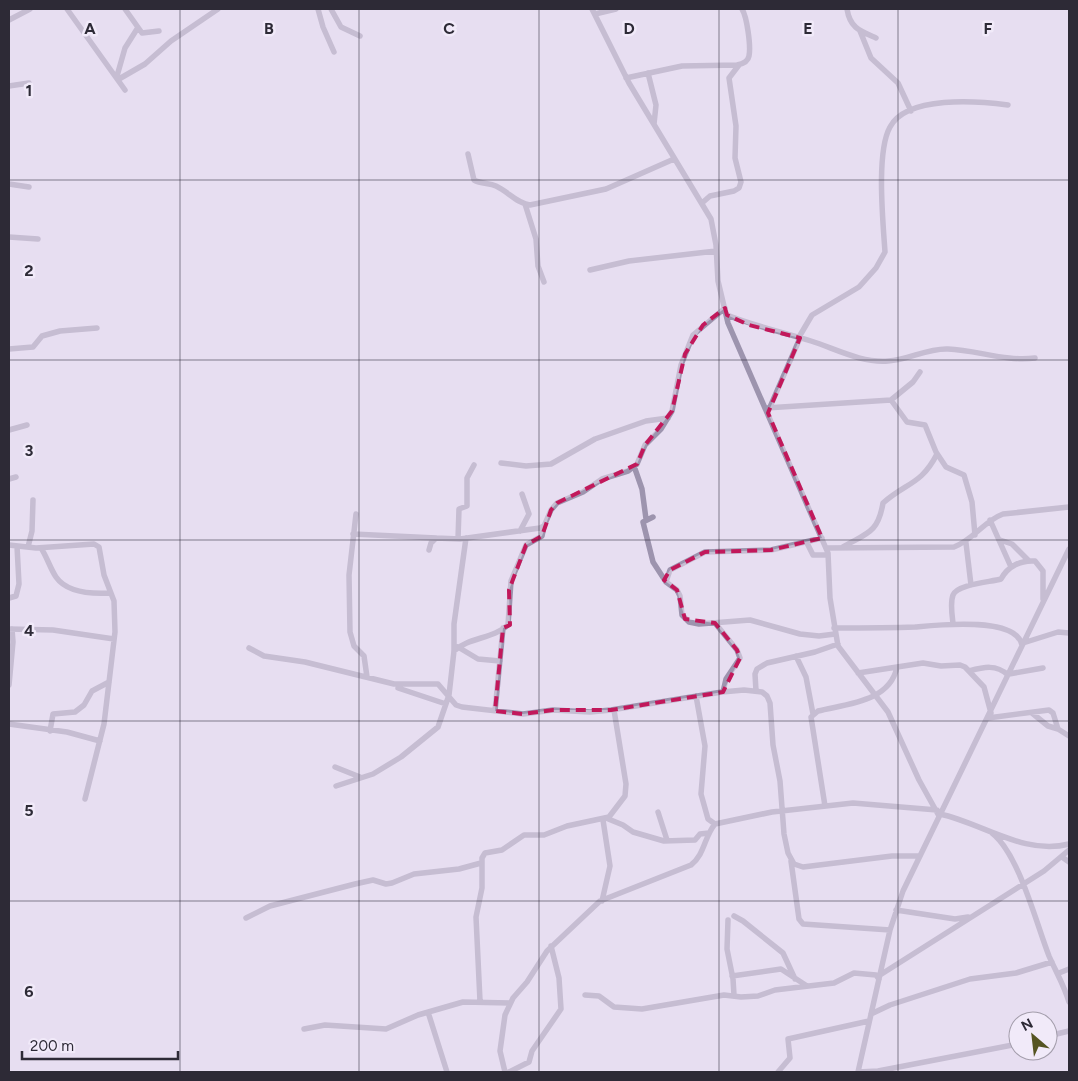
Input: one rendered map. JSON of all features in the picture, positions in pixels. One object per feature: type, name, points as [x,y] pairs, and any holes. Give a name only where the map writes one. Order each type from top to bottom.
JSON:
[{"type":"street","points":[[11,16],[30,9]]},
{"type":"street","points":[[67,9],[126,90]]},
{"type":"street","points":[[125,9],[137,29],[142,33],[159,31]]},
{"type":"street","points":[[118,77],[145,64],[209,11],[218,9]]},
{"type":"street","points":[[318,9],[322,27],[334,52]]},
{"type":"street","points":[[331,9],[341,27],[360,36]]},
{"type":"street","points":[[616,9],[593,11],[626,78],[711,219],[718,281],[727,315],[741,354],[768,408],[792,473],[826,548],[838,644],[888,712],[919,780],[939,813]]},
{"type":"street","points":[[626,78],[682,66],[738,65],[744,63],[749,56],[747,19],[742,9]]},
{"type":"street","points":[[847,9],[852,25],[876,38]]},
{"type":"street","points":[[118,77],[125,48],[137,29]]},
{"type":"street","points":[[860,31],[872,58],[898,83],[911,111]]},
{"type":"street","points":[[702,203],[710,196],[734,191],[741,182],[736,158],[736,126],[729,78],[738,65]]},
{"type":"street","points":[[648,73],[656,105],[654,124]]},
{"type":"street","points":[[9,86],[29,83]]},
{"type":"street","points":[[768,408],[812,315],[859,287],[882,260],[884,252],[883,149],[889,128],[895,120],[911,111],[934,103],[972,100],[1008,105]]},
{"type":"street","points":[[468,154],[474,180],[479,183],[494,185],[525,204],[530,205],[606,190],[674,159]]},
{"type":"street","points":[[9,184],[29,187]]},
{"type":"street","points":[[525,204],[536,239],[538,266],[544,282]]},
{"type":"street","points":[[9,237],[38,239]]},
{"type":"street","points":[[590,270],[629,261],[716,250]]},
{"type":"street","points":[[456,649],[467,641],[503,628],[510,621],[508,600],[511,581],[526,545],[542,536],[551,510],[557,503],[583,492],[602,479],[628,471],[634,466],[647,442],[661,429],[674,405],[681,365],[693,335],[725,308]]},
{"type":"street","points":[[727,315],[749,325],[800,337],[861,358],[888,361],[934,349],[948,348],[1022,360],[1035,358]]},
{"type":"street","points":[[9,349],[33,347],[39,337],[60,331],[97,328]]},
{"type":"street","points":[[768,408],[891,400],[913,382],[920,372]]},
{"type":"street","points":[[891,400],[907,422],[925,425],[937,454],[950,471],[964,475],[972,502],[975,534]]},
{"type":"street","points":[[501,463],[526,466],[551,464],[595,439],[646,421],[668,418]]},
{"type":"street","points":[[9,430],[27,425]]},
{"type":"street","points":[[841,548],[872,531],[878,524],[883,503],[921,478],[930,469],[937,454]]},
{"type":"street","points":[[458,539],[459,509],[467,506],[467,478],[474,465]]},
{"type":"street","points":[[634,466],[642,489],[646,520]]},
{"type":"street","points":[[9,479],[16,477]]},
{"type":"street","points":[[520,531],[529,514],[522,494]]},
{"type":"street","points":[[28,547],[31,539],[33,500]]},
{"type":"street","points":[[826,548],[954,547],[966,543],[990,520],[1003,514],[1069,507]]},
{"type":"street","points":[[356,514],[348,591],[351,640],[364,656],[367,677]]},
{"type":"street","points":[[653,517],[646,520],[643,525],[653,562],[666,582],[677,590],[685,619],[699,624],[750,620],[800,634],[820,636],[835,631],[973,624],[1012,632],[1023,644]]},
{"type":"street","points":[[990,520],[1011,567]]},
{"type":"street","points":[[353,534],[458,539],[544,526]]},
{"type":"street","points":[[429,550],[431,543],[436,538]]},
{"type":"street","points":[[336,786],[378,770],[438,727],[449,695],[456,649],[454,624],[466,538]]},
{"type":"street","points":[[666,582],[670,570],[705,552],[771,550],[822,538]]},
{"type":"street","points":[[1000,540],[1012,544],[1029,561]]},
{"type":"street","points":[[806,543],[813,555],[828,555]]},
{"type":"street","points":[[966,543],[971,585]]},
{"type":"street","points":[[9,545],[41,548],[97,544],[112,593],[114,601],[114,639],[109,682],[100,741],[85,799]]},
{"type":"street","points":[[9,598],[16,596],[19,584],[17,546]]},
{"type":"street","points":[[41,548],[61,583],[84,593],[112,593]]},
{"type":"street","points":[[1008,1046],[878,1071],[858,1072],[896,910],[939,813],[990,715],[1069,549]]},
{"type":"street","points":[[953,624],[952,596],[955,592],[971,585],[1001,579],[1006,570],[1029,561],[1035,561],[1043,571],[1043,603]]},
{"type":"street","points":[[715,623],[737,650],[740,658],[726,679],[723,692]]},
{"type":"street","points":[[495,710],[503,628]]},
{"type":"street","points":[[9,685],[13,642],[10,629],[52,630],[114,639]]},
{"type":"street","points":[[1023,644],[1058,632],[1069,633]]},
{"type":"street","points":[[756,691],[754,681],[757,669],[767,663],[815,652],[838,644]]},
{"type":"street","points":[[250,648],[264,656],[305,662],[403,686],[438,684],[456,705],[523,714],[553,710],[590,712],[614,710],[723,692],[756,691],[766,694],[770,703],[773,745],[780,781],[784,834],[791,860],[799,919],[803,924],[890,930]]},
{"type":"street","points":[[456,649],[478,659],[500,662]]},
{"type":"street","points":[[796,656],[806,677],[813,714],[811,728],[825,806]]},
{"type":"street","points":[[858,673],[923,663],[941,666],[954,664],[969,671],[984,687],[990,715]]},
{"type":"street","points":[[813,714],[876,696],[886,688],[897,667]]},
{"type":"street","points":[[969,671],[991,667],[1003,670],[1009,675]]},
{"type":"street","points":[[1009,675],[1043,668]]},
{"type":"street","points":[[378,680],[446,704]]},
{"type":"street","points":[[50,731],[53,714],[75,712],[84,705],[92,690],[109,682]]},
{"type":"street","points":[[696,696],[705,746],[701,794],[708,819],[715,824]]},
{"type":"street","points":[[480,1001],[476,923],[482,888],[481,863],[485,853],[502,850],[524,835],[544,835],[567,826],[604,819],[614,812],[625,796],[626,784],[614,710]]},
{"type":"street","points":[[990,715],[1051,711],[1058,729]]},
{"type":"street","points":[[1032,713],[1045,724],[1069,736]]},
{"type":"street","points":[[9,724],[67,732],[100,741]]},
{"type":"street","points":[[336,767],[360,777]]},
{"type":"street","points":[[505,1072],[500,1051],[502,1030],[510,1003],[551,946],[602,901],[691,865],[702,854],[708,833],[715,824],[781,811],[863,803],[939,813],[970,822],[992,833],[1003,842],[1023,885],[1069,1002]]},
{"type":"street","points":[[658,812],[667,840]]},
{"type":"street","points":[[604,819],[624,825],[633,832],[667,840],[695,840],[700,834],[708,833]]},
{"type":"street","points":[[602,901],[610,866],[604,819]]},
{"type":"street","points":[[992,833],[1046,846],[1069,844]]},
{"type":"street","points":[[880,977],[1023,885],[1069,850]]},
{"type":"street","points":[[791,860],[798,867],[803,867],[892,856],[919,856]]},
{"type":"street","points":[[1062,857],[1069,862]]},
{"type":"street","points":[[246,918],[270,906],[355,884],[373,880],[392,883],[414,874],[459,869],[481,863]]},
{"type":"street","points":[[896,910],[955,919],[975,916]]},
{"type":"street","points":[[734,994],[726,949],[731,918],[743,920],[782,953],[795,978]]},
{"type":"street","points":[[510,1072],[529,1062],[532,1050],[561,1009],[559,978],[551,946]]},
{"type":"street","points":[[871,1014],[890,1005],[970,979],[1016,974],[1052,962]]},
{"type":"street","points":[[732,976],[781,969],[808,986]]},
{"type":"street","points":[[1059,973],[1069,970]]},
{"type":"street","points":[[585,995],[593,994],[599,996],[614,1007],[642,1009],[734,994],[749,997],[775,990],[834,983],[856,972],[880,977]]},
{"type":"street","points":[[304,1029],[325,1026],[386,1028],[428,1012],[463,1002],[510,1003]]},
{"type":"street","points":[[428,1012],[447,1072]]},
{"type":"street","points":[[778,1072],[790,1058],[788,1038],[869,1020]]},
{"type":"highlighted area","points":[[725,308],[727,315],[749,325],[800,338],[768,413],[822,538],[771,550],[705,552],[670,570],[664,580],[677,590],[685,619],[715,623],[737,650],[740,658],[723,692],[611,710],[553,710],[523,714],[495,711],[503,628],[510,625],[509,590],[526,545],[542,536],[551,510],[557,503],[637,464],[645,445],[672,411],[685,354],[703,325]]}]
